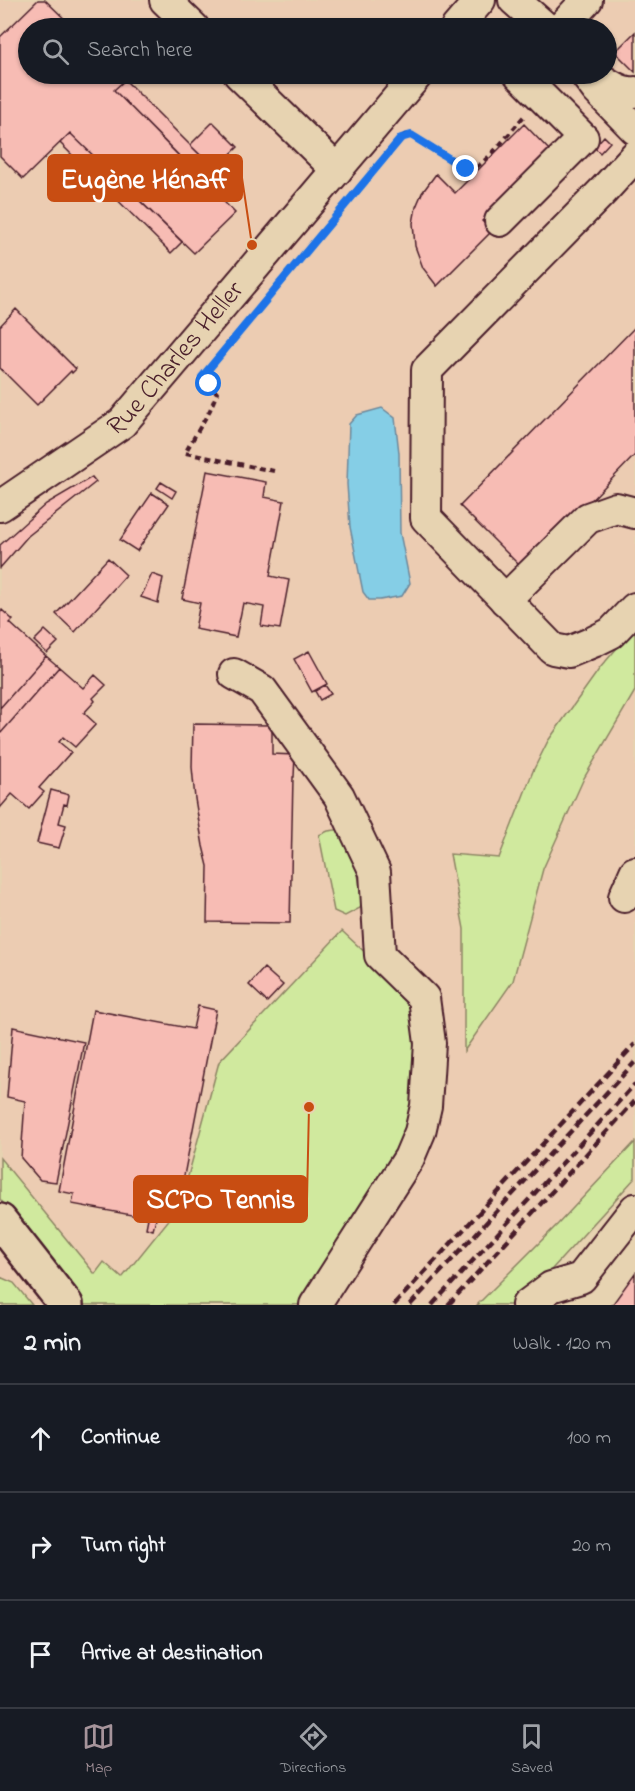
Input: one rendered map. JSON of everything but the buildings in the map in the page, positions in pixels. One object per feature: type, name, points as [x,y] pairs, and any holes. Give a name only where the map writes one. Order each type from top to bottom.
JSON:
[{"type":"main road","points":[[3,1231],[66,1305]]},
{"type":"street","points":[[165,0],[184,18]]},
{"type":"street","points":[[465,18],[480,0]]},
{"type":"street","points":[[514,0],[535,18]]},
{"type":"street","points":[[570,18],[587,0]]},
{"type":"street","points":[[249,84],[337,170]]},
{"type":"street","name":"Rue Charles Heller","points":[[0,506],[122,423],[410,84]]},
{"type":"street","points":[[500,221],[583,138],[529,84]]},
{"type":"street","points":[[554,108],[581,84]]},
{"type":"street","points":[[594,84],[597,90],[635,129]]},
{"type":"street","points":[[607,84],[629,93],[635,92]]},
{"type":"street","points":[[635,156],[427,370],[426,518],[553,650],[569,651],[611,633],[635,608]]},
{"type":"street","points":[[505,600],[588,518],[616,508],[635,513]]},
{"type":"street","points":[[234,674],[261,690],[339,796],[375,872],[380,955],[424,998],[430,1043],[425,1112],[415,1146],[315,1305]]},
{"type":"street","points":[[527,1305],[551,1287],[581,1278],[635,1209]]},
{"type":"path","points":[[274,471],[185,453],[218,393],[202,377],[401,138],[411,135],[460,166],[472,169],[491,153],[534,105],[554,108]]},
{"type":"shaded area","points":[[0,0],[635,0],[635,1150],[492,1305],[308,1305],[219,1062],[180,1206],[101,1305],[0,1305]]},
{"type":"green space","points":[[635,627],[635,691],[584,778],[543,869],[513,981],[464,1051],[464,929],[450,854],[499,858],[533,771],[548,741],[600,668]]},
{"type":"green space","points":[[343,829],[351,838],[363,901],[360,908],[345,916],[334,911],[319,835]]},
{"type":"green space","points":[[342,931],[416,1000],[424,1039],[408,1131],[308,1305],[83,1305],[0,1199],[0,1158],[95,1274],[104,1262],[122,1278],[180,1206],[219,1062]]},
{"type":"green space","points":[[635,1142],[635,1178],[542,1280],[513,1305],[477,1305],[558,1224]]},
{"type":"green space","points":[[0,1277],[14,1283],[32,1305],[0,1305]]},
{"type":"water","points":[[382,408],[395,418],[399,453],[400,533],[410,583],[402,596],[369,600],[363,592],[350,527],[347,484],[349,424],[357,415]]},
{"type":"railway","points":[[394,1305],[635,1044]]},
{"type":"railway","points":[[410,1305],[635,1062]]},
{"type":"railway","points":[[432,1305],[635,1084]]},
{"type":"railway","points":[[448,1305],[635,1101]]},
{"type":"place","name":"Eugène Hénaff","points":[[252,245]]},
{"type":"place","name":"SCPO Tennis","points":[[309,1107]]},
{"type":"route","points":[[209,384],[202,377],[401,138],[411,135],[466,169]]}]
